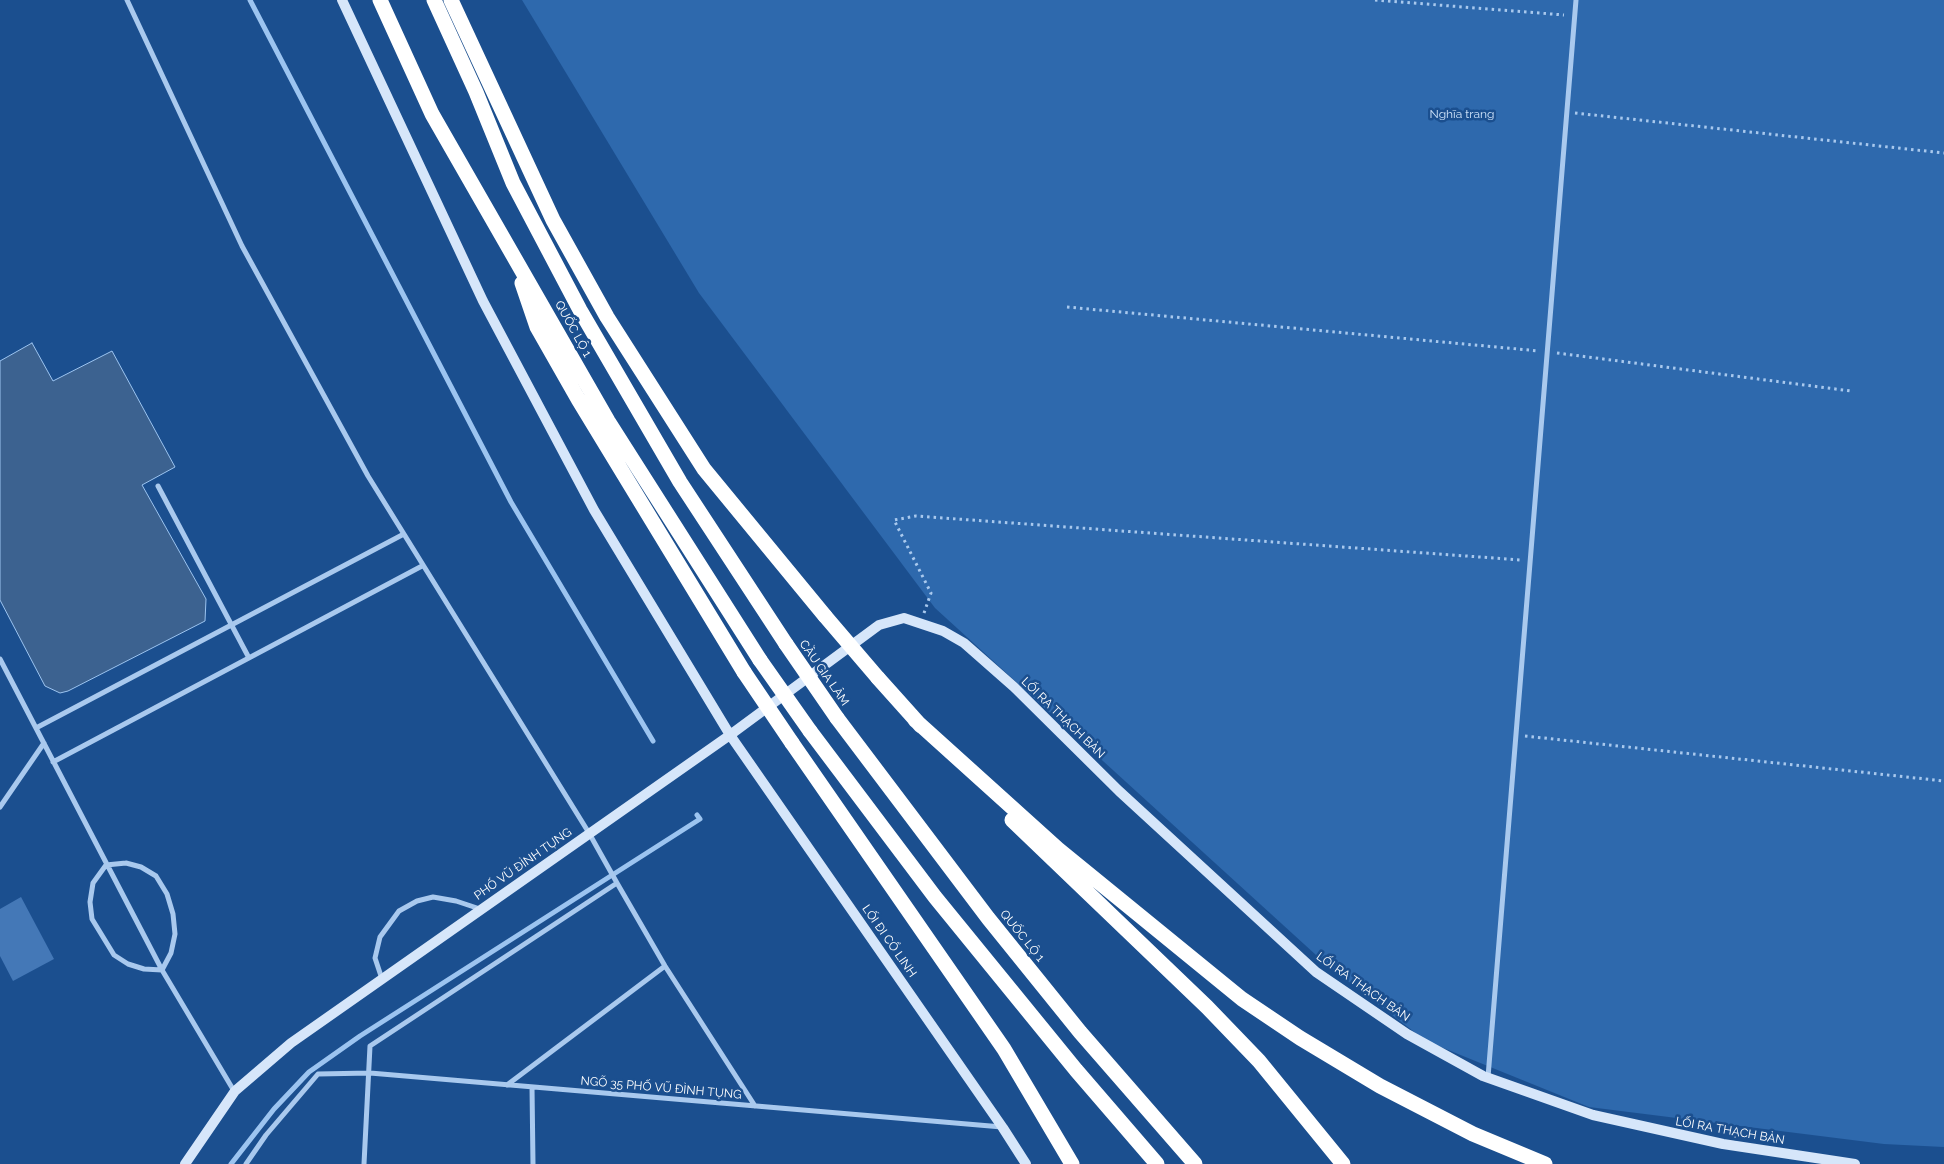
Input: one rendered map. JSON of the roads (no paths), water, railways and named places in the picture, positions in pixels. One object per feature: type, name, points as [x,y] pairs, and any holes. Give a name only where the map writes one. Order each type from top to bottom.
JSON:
[{"type":"highway","name":"QUỐC LỘ 1","points":[[380,0],[432,114],[507,241],[608,421],[760,660],[810,731],[935,897],[1076,1070],[1157,1164]]},
{"type":"highway","name":"QUỐC LỘ 1","points":[[434,0],[476,92],[513,183],[580,310],[680,482],[786,644]]},
{"type":"highway","points":[[450,0],[553,220],[606,317],[704,469],[824,616],[915,720],[1031,840],[1124,927],[1253,1054],[1344,1164]]},
{"type":"highway","points":[[507,241],[537,327],[616,464],[744,672],[1004,1049],[1072,1164]]},
{"type":"highway","name":"CẦU GIA LÂM","points":[[786,644],[837,718]]},
{"type":"highway","name":"QUỐC LỘ 1","points":[[837,718],[988,918],[1080,1032],[1194,1164]]},
{"type":"highway","points":[[915,720],[1058,849],[1242,999],[1300,1038],[1404,1100],[1473,1134],[1545,1164]]},
{"type":"highway","points":[[1043,1116],[1078,1164]]},
{"type":"main road","name":"LỐI ĐI CỔ LINH","points":[[342,0],[483,301],[525,385],[594,510],[730,735],[1003,1128],[1026,1164]]},
{"type":"main road","name":"PHỐ VŨ ĐÌNH TỤNG","points":[[185,1164],[235,1092],[291,1043],[730,735],[879,624],[904,618]]},
{"type":"main road","name":"LỐI RA THẠCH BÀN","points":[[904,618],[943,631],[964,643],[1014,686],[1119,791],[1316,972],[1407,1034],[1488,1078],[1593,1115],[1670,1134],[1723,1144],[1854,1164]]},
{"type":"street","points":[[127,0],[242,246],[402,536],[589,834],[665,966],[756,1106]]},
{"type":"street","points":[[1488,1078],[1549,352],[1576,0]]},
{"type":"street","points":[[158,486],[249,658]]},
{"type":"street","points":[[36,728],[402,536]]},
{"type":"street","points":[[53,762],[422,566]]},
{"type":"street","points":[[0,659],[162,970],[235,1092]]},
{"type":"street","points":[[0,807],[44,744]]},
{"type":"street","points":[[126,863],[140,867],[156,876],[167,894],[173,914],[175,934],[170,953],[162,970],[144,969],[128,964],[114,955],[102,938],[92,919],[90,902],[93,883],[106,865],[126,863]]},
{"type":"street","points":[[364,1164],[370,1046],[617,883]]},
{"type":"street","points":[[382,979],[375,958],[380,937],[399,911],[417,901],[433,897],[456,901],[480,910]]},
{"type":"street","points":[[506,1085],[665,966]]},
{"type":"street","name":"NGÕ 35 PHỐ VŨ ĐÌNH TỤNG","points":[[246,1164],[266,1135],[318,1074],[370,1073],[1003,1128]]},
{"type":"street","points":[[532,1087],[533,1164]]},
{"type":"waterway","points":[[250,0],[511,502],[653,741]]},
{"type":"waterway","points":[[231,1164],[274,1109],[309,1072],[360,1036],[700,819],[697,815]]},
{"type":"park label","name":"Nghĩa trang","points":[[1462,114]]}]
